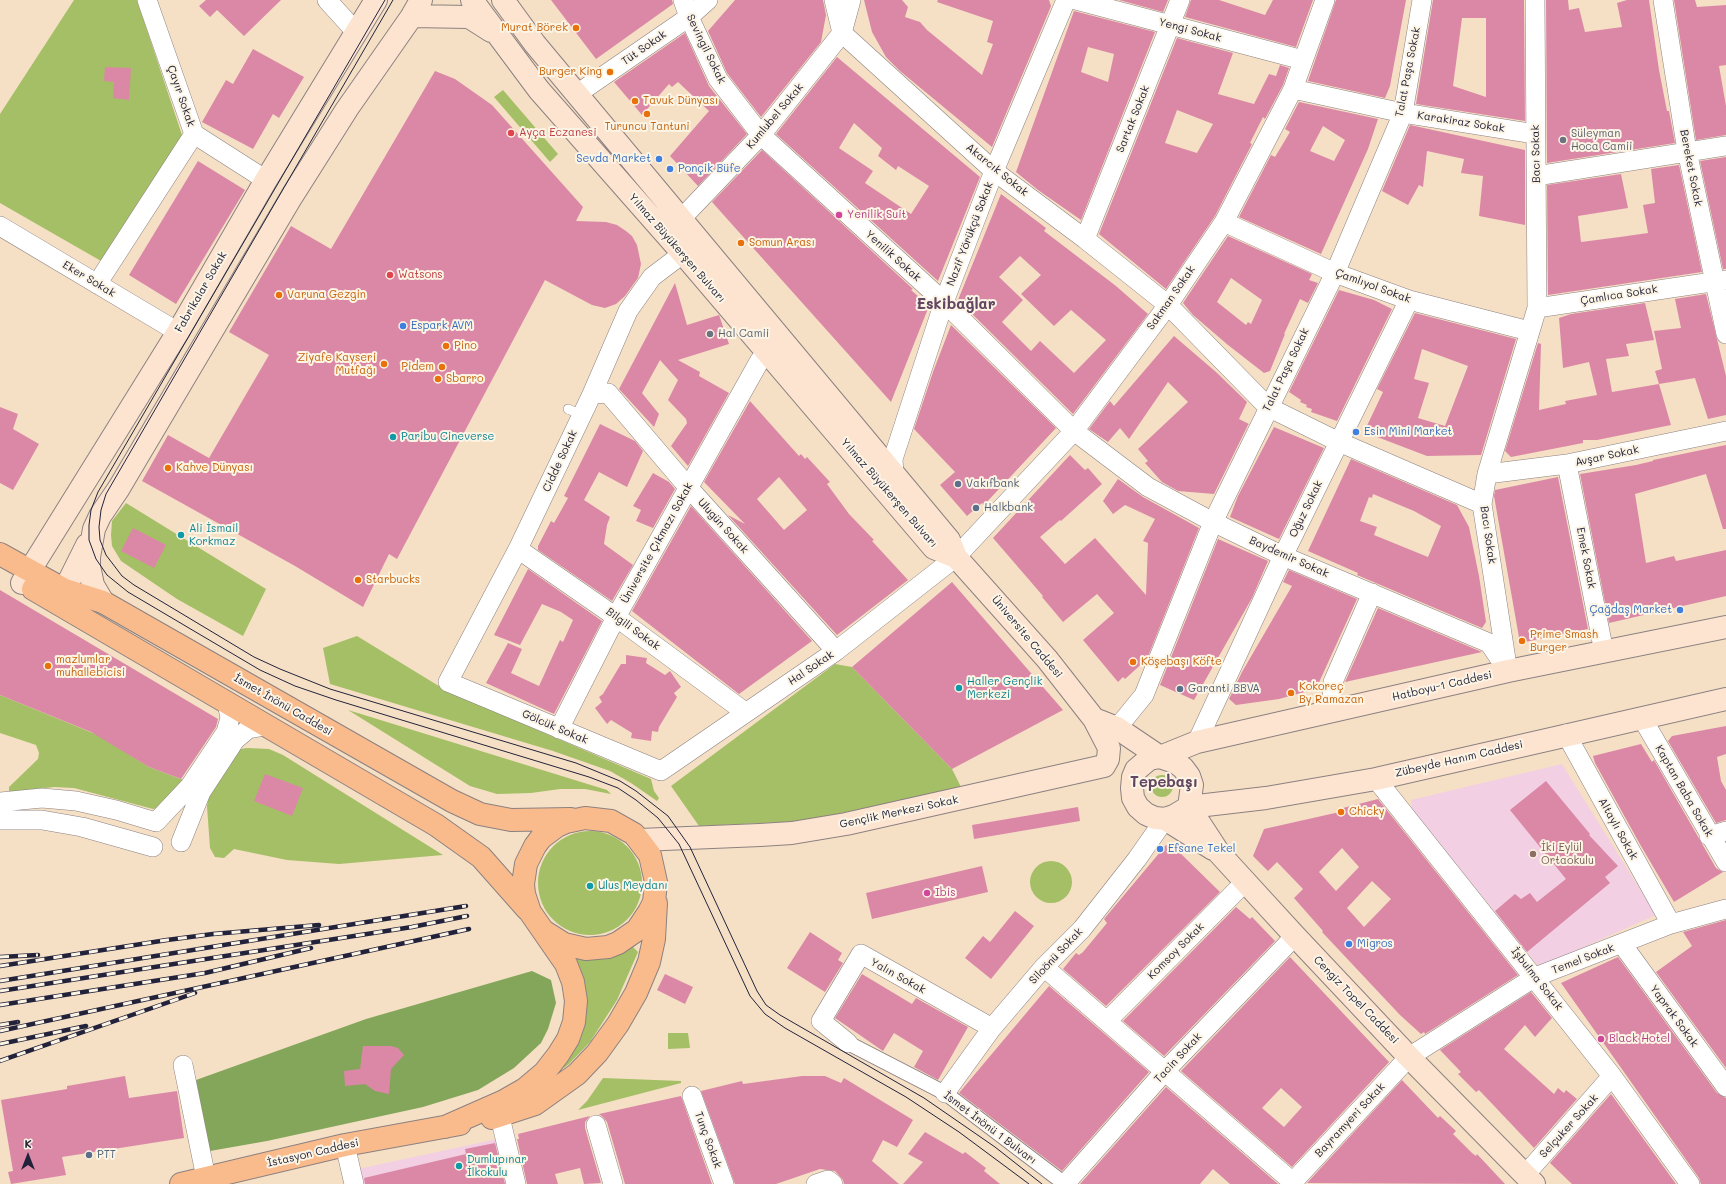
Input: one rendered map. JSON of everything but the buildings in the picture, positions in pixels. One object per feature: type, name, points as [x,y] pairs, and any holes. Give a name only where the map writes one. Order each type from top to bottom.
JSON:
[{"type":"main road","name":"Fabrikalar Sokak","points":[[26,576],[178,332],[266,180],[376,0]]},
{"type":"main road","name":"Yılmaz Büyükerşen Bulvarı","points":[[472,0],[539,90],[686,257],[934,548],[956,557]]},
{"type":"main road","name":"Yılmaz Büyükerşen Bulvarı","points":[[503,0],[535,44],[680,220],[949,540],[956,557]]},
{"type":"main road","points":[[62,596],[100,516],[119,488],[292,196],[347,109],[417,8],[469,17],[496,34]]},
{"type":"main road","points":[[94,529],[89,557],[89,566],[93,585],[103,602]]},
{"type":"main road","name":"İsmet İnönü Caddesi","points":[[0,554],[26,576],[62,596],[227,704],[408,808],[459,840],[481,857],[530,912]]},
{"type":"main road","name":"Üniversite Caddesi","points":[[956,557],[1033,643],[1094,719]]},
{"type":"main road","name":"İsmet İnönü Caddesi","points":[[0,570],[26,576]]},
{"type":"main road","name":"İsmet İnönü Caddesi","points":[[62,596],[103,602],[452,802],[480,814],[511,820],[576,819]]},
{"type":"main road","name":"Hatboyu-1 Caddesi","points":[[1155,758],[1197,742],[1508,671],[1726,627]]},
{"type":"main road","name":"Zübeyde Hanım Caddesi","points":[[1189,807],[1266,798],[1376,779],[1566,734],[1726,699]]},
{"type":"main road","points":[[1094,719],[1117,728],[1155,758],[1175,762],[1183,768],[1189,776],[1192,785],[1189,807],[1174,816],[1165,819],[1155,818],[1146,814],[1138,807],[1094,719]]},
{"type":"main road","points":[[1117,764],[1136,770],[1155,758]]},
{"type":"main road","name":"Gençlik Merkezi Sokak","points":[[640,840],[760,835],[820,829],[1117,764]]},
{"type":"main road","name":"Cengiz Topel Caddesi","points":[[1189,807],[1219,853],[1525,1181]]},
{"type":"main road","points":[[593,818],[611,821],[627,829],[640,840],[653,864],[656,891],[656,921],[649,962],[636,993],[618,1024],[597,1053],[577,1074],[535,1104],[500,1117],[445,1126],[504,1101],[524,1089],[544,1073],[568,1039],[574,1022],[576,1001],[573,982],[566,964],[530,912],[526,903],[523,884],[526,864],[530,855],[541,838],[566,822],[576,819],[593,818]]},
{"type":"main road","points":[[1165,819],[1219,853]]},
{"type":"main road","points":[[545,932],[564,944],[575,948],[597,949],[613,945],[628,937],[644,922],[650,912],[656,891]]},
{"type":"main road","name":"İstasyon Caddesi","points":[[181,1184],[346,1144],[445,1126]]},
{"type":"street","name":"Çayır Sokak","points":[[148,0],[194,134],[266,180]]},
{"type":"street","points":[[327,0],[357,33]]},
{"type":"street","name":"Tüt Sokak","points":[[577,94],[686,8],[708,0]]},
{"type":"street","points":[[834,0],[842,33]]},
{"type":"street","name":"Kumlubel Sokak","points":[[680,220],[761,135],[842,33],[851,0]]},
{"type":"street","name":"Nazif Yörükçü Sokak","points":[[894,475],[893,459],[944,302],[994,171],[1066,0]]},
{"type":"street","name":"Yengi Sokak","points":[[1076,0],[1303,60]]},
{"type":"street","name":"Sartak Sokak","points":[[1085,239],[1180,0]]},
{"type":"street","name":"Sakman Sokak","points":[[956,557],[1074,431],[1168,305],[1224,222],[1293,88],[1325,0]]},
{"type":"street","name":"Talat Paşa Sokak","points":[[1117,728],[1144,695],[1213,522],[1268,407],[1335,273],[1403,113],[1422,0]]},
{"type":"street","name":"Bacı Sokak","points":[[1535,0],[1537,308]]},
{"type":"street","name":"Bereket Sokak","points":[[1663,0],[1687,151],[1720,280],[1726,334]]},
{"type":"street","name":"Sevingil Sokak","points":[[686,8],[718,79],[761,135]]},
{"type":"street","name":"Akarcık Sokak","points":[[842,33],[994,171],[1085,239],[1168,305],[1268,407],[1339,442],[1482,504]]},
{"type":"street","name":"Karakiraz Sokak","points":[[1293,88],[1403,113],[1535,134]]},
{"type":"street","points":[[97,284],[194,134]]},
{"type":"street","name":"Yenilik Sokak","points":[[761,135],[944,302],[1074,431]]},
{"type":"street","points":[[1536,176],[1726,146]]},
{"type":"street","name":"Çamlıyol Sokak","points":[[1224,222],[1335,273],[1409,300],[1529,331]]},
{"type":"street","name":"Eker Sokak","points":[[0,226],[178,332]]},
{"type":"street","name":"Cidde Sokak","points":[[448,682],[518,549],[575,412],[592,394],[628,311],[652,276],[677,258],[686,257]]},
{"type":"street","name":"Çamlıca Sokak","points":[[1537,308],[1720,280]]},
{"type":"street","name":"Oğuz Sokak","points":[[1197,742],[1283,556],[1409,300]]},
{"type":"street","points":[[1529,331],[1537,308]]},
{"type":"street","name":"Bacı Sokak","points":[[1508,671],[1482,504],[1487,474],[1529,331]]},
{"type":"street","name":"Üniversite Çıkmazı Sokak","points":[[559,729],[616,616],[760,360]]},
{"type":"street","name":"Ulugün Sokak","points":[[592,394],[608,393],[688,487],[836,651]]},
{"type":"street","name":"Avşar Sokak","points":[[1487,474],[1567,464],[1726,430]]},
{"type":"street","name":"Baydemir Sokak","points":[[1074,431],[1148,487],[1213,522],[1283,556],[1489,642],[1508,671]]},
{"type":"street","name":"Emek Sokak","points":[[1567,464],[1604,652]]},
{"type":"street","name":"Bilgili Sokak","points":[[518,549],[616,616],[745,712]]},
{"type":"street","name":"Hal Sokak","points":[[661,771],[836,651],[956,557]]},
{"type":"street","points":[[1335,711],[1332,697],[1333,682],[1372,593]]},
{"type":"street","name":"Gölcük Sokak","points":[[448,682],[661,771]]},
{"type":"street","points":[[227,704],[230,718],[226,732],[190,786],[152,826],[148,836],[153,847],[157,851],[168,853],[174,851],[181,842],[201,792],[235,740],[248,729],[265,726]]},
{"type":"street","name":"Kaptan Baba Sokak","points":[[1642,718],[1718,833],[1726,862]]},
{"type":"street","name":"Altaylı Sokak","points":[[1566,734],[1671,924]]},
{"type":"street","name":"İşbulma Sokak","points":[[1376,779],[1535,977],[1612,1076],[1690,1184]]},
{"type":"street","points":[[0,802],[42,798],[76,801],[156,822],[166,819],[176,823],[182,832],[181,842]]},
{"type":"street","name":"Siloönü Sokak","points":[[945,1093],[992,1028],[1044,967],[1082,929],[1137,859],[1165,819]]},
{"type":"street","points":[[0,820],[42,820],[82,827],[153,847]]},
{"type":"street","name":"Komsoy Sokak","points":[[1107,1021],[1246,881]]},
{"type":"street","name":"Temel Sokak","points":[[1409,1057],[1535,977],[1671,924],[1726,909]]},
{"type":"street","name":"Tacin Sokak","points":[[1065,1184],[1165,1071],[1295,936]]},
{"type":"street","name":"Yaprak Sokak","points":[[1622,944],[1726,1087]]},
{"type":"street","name":"Yalın Sokak","points":[[848,1043],[821,1021],[861,954],[992,1028]]},
{"type":"street","points":[[1044,967],[1293,1183]]},
{"type":"street","name":"İsmet İnönü 1 Bulvarı","points":[[848,1043],[945,1093],[1065,1184]]},
{"type":"street","name":"Bayramyeri Sokak","points":[[1293,1183],[1409,1057]]},
{"type":"street","points":[[183,1065],[206,1178]]},
{"type":"street","name":"Selçuker Sokak","points":[[1525,1181],[1612,1076]]},
{"type":"street","name":"Tunç Sokak","points":[[692,1096],[724,1184]]},
{"type":"street","points":[[500,1117],[516,1184]]},
{"type":"street","points":[[596,1125],[613,1184]]},
{"type":"street","points":[[346,1144],[354,1184]]},
{"type":"street","points":[[816,1184],[828,1180],[834,1184]]},
{"type":"shaded area","name":"İki Eylül Ortaokulu","points":[[1562,764],[1656,915],[1539,967],[1412,809],[1411,800]]},
{"type":"shaded area","name":"Dumlupınar İlkokulu","points":[[497,1139],[505,1184],[361,1184],[358,1169]]},
{"type":"green space","points":[[74,0],[137,0],[182,135],[108,265],[0,203],[0,114]]},
{"type":"green space","points":[[503,90],[558,154],[550,162],[494,97]]},
{"type":"green space","points":[[126,503],[266,589],[243,636],[177,599],[121,561],[112,546],[112,521]]},
{"type":"green space","points":[[357,636],[447,691],[651,779],[654,791],[659,798],[657,801],[610,771],[553,751],[330,684],[323,648]]},
{"type":"green space","points":[[835,664],[852,667],[952,769],[961,787],[805,821],[699,826],[671,786]]},
{"type":"green space","points":[[0,695],[100,736],[149,767],[186,781],[159,808],[153,809],[74,788],[54,787],[9,792],[9,787],[38,759],[39,753],[36,745],[0,733]]},
{"type":"green space","points":[[348,710],[607,790],[611,794],[585,789],[560,789],[531,793],[497,794],[470,786]]},
{"type":"green space","points":[[240,749],[269,749],[283,755],[443,855],[339,864],[287,860],[234,849],[224,858],[215,857],[210,848],[207,806],[209,795]]},
{"type":"green space","points":[[1162,775],[1170,778],[1173,786],[1170,794],[1162,797],[1154,794],[1151,786],[1154,778]]},
{"type":"green space","points":[[590,831],[610,835],[627,846],[638,863],[642,883],[638,903],[627,920],[610,931],[590,935],[570,931],[553,920],[542,903],[538,883],[542,863],[553,846],[570,835]]},
{"type":"green space","points":[[1047,861],[1055,861],[1063,864],[1069,870],[1072,882],[1069,894],[1063,900],[1055,903],[1047,903],[1039,900],[1033,894],[1030,886],[1030,878],[1033,870],[1039,864]]},
{"type":"green space","points":[[630,944],[638,952],[617,1000],[590,1042],[569,1064],[542,1084],[562,1056],[573,961],[576,955]]},
{"type":"green space","points":[[532,971],[551,980],[556,1003],[548,1029],[541,1043],[514,1068],[478,1090],[423,1107],[267,1141],[210,1151],[196,1080],[366,1019]]},
{"type":"green space","points":[[668,1033],[688,1033],[690,1048],[668,1049]]},
{"type":"green space","points":[[603,1078],[681,1081],[681,1083],[578,1110],[587,1101]]},
{"type":"tram line","points":[[385,0],[98,492],[91,510],[89,525],[89,540],[96,559],[107,575],[128,592],[260,670],[295,686],[336,700],[589,777],[618,788],[636,800],[658,818],[679,844],[750,996],[765,1014],[785,1028],[906,1097],[959,1132],[1029,1184]]},
{"type":"tram line","points":[[393,0],[106,494],[101,510],[99,527],[100,540],[106,555],[122,576],[134,585],[254,657],[280,669],[330,689],[576,763],[620,781],[636,791],[668,816],[690,847],[757,991],[766,1005],[780,1015],[924,1098],[995,1147],[1042,1184]]},
{"type":"railway","points":[[0,981],[466,906]]},
{"type":"railway","points":[[0,991],[412,927],[467,916]]},
{"type":"railway","points":[[0,966],[213,934],[319,925]]},
{"type":"railway","points":[[0,1031],[469,929]]},
{"type":"railway","points":[[0,1005],[205,973],[311,948]]},
{"type":"railway","points":[[0,957],[38,955]]},
{"type":"railway","points":[[0,1061],[195,993]]},
{"type":"railway","points":[[0,1025],[18,1022]]},
{"type":"railway","points":[[0,1044],[86,1026]]},
{"type":"place","name":"Murat Börek","points":[[576,28]]},
{"type":"place","name":"Burger King","points":[[610,72]]},
{"type":"place","name":"Tavuk Dünyası","points":[[635,101]]},
{"type":"place","name":"Turuncu Tantuni","points":[[647,114]]},
{"type":"place","name":"Ayça Eczanesi","points":[[511,133]]},
{"type":"place","name":"Süleyman Hoca Camii","points":[[1563,140]]},
{"type":"place","name":"Sevda Market","points":[[659,159]]},
{"type":"place","name":"Ponçik Büfe","points":[[670,169]]},
{"type":"place","name":"Yenilik Suit","points":[[839,215]]},
{"type":"place","name":"Somun Arası","points":[[741,243]]},
{"type":"place","name":"Watsons","points":[[390,275]]},
{"type":"place","name":"Varuna Gezgin","points":[[279,295]]},
{"type":"place","name":"Espark AVM","points":[[403,326]]},
{"type":"place","name":"Hal Camii","points":[[710,334]]},
{"type":"place","name":"Pino","points":[[446,346]]},
{"type":"place","name":"Ziyafe Kayseri Mutfağı","points":[[384,364]]},
{"type":"place","name":"Pidem","points":[[442,367]]},
{"type":"place","name":"Sbarro","points":[[438,379]]},
{"type":"place","name":"Esin Mini Market","points":[[1356,432]]},
{"type":"place","name":"Paribu Cineverse","points":[[393,437]]},
{"type":"place","name":"Kahve Dünyası","points":[[168,468]]},
{"type":"place","name":"Vakıfbank","points":[[958,484]]},
{"type":"place","name":"Halkbank","points":[[976,508]]},
{"type":"place","name":"Ali İsmail Korkmaz","points":[[181,535]]},
{"type":"place","name":"Starbucks","points":[[358,580]]},
{"type":"place","name":"Çağdaş Market","points":[[1680,610]]},
{"type":"place","name":"Prime Smash Burger","points":[[1522,641]]},
{"type":"place","name":"Köşebaşı Köfte","points":[[1133,662]]},
{"type":"place","name":"mazlumlar muhallebicisi","points":[[48,666]]},
{"type":"place","name":"Haller Gençlik Merkezi","points":[[959,688]]},
{"type":"place","name":"Garanti BBVA","points":[[1180,689]]},
{"type":"place","name":"Kokoreç By Ramazan","points":[[1291,693]]},
{"type":"place","name":"Chicky","points":[[1341,812]]},
{"type":"place","name":"Efsane Tekel","points":[[1160,849]]},
{"type":"place","name":"İki Eylül Ortaokulu","points":[[1533,854]]},
{"type":"place","name":"Ulus Meydanı","points":[[590,886]]},
{"type":"place","name":"Ibis","points":[[927,893]]},
{"type":"place","name":"Migros","points":[[1349,944]]},
{"type":"place","name":"Black Hotel","points":[[1601,1039]]},
{"type":"place","name":"PTT","points":[[89,1155]]},
{"type":"place","name":"Dumlupınar İlkokulu","points":[[459,1166]]},
{"type":"district","name":"Eskibağlar","points":[[956,304]]},
{"type":"district","name":"Tepebaşı","points":[[1164,782]]}]
